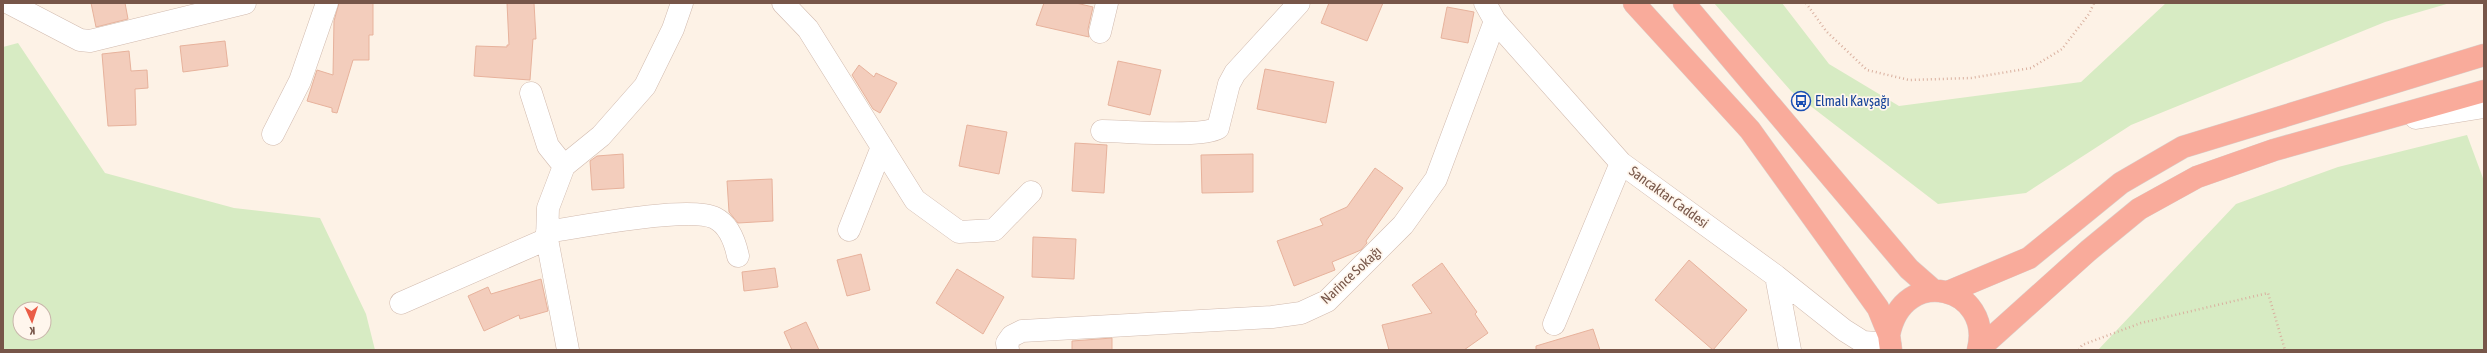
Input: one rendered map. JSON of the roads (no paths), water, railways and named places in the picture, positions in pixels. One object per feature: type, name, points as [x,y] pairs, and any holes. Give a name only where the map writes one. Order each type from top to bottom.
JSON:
[{"type":"highway","points":[[1634,3],[1750,130],[1878,308],[1890,345]]},
{"type":"highway","points":[[1684,3],[1909,268],[1940,291],[1960,298],[1974,314],[1980,335],[1978,350]]},
{"type":"highway","points":[[1890,345],[1891,321],[1898,309],[1908,299],[1920,293],[1940,291],[2029,258],[2120,183],[2184,147],[2484,55]]},
{"type":"highway","points":[[1978,350],[2088,251],[2139,210],[2197,177],[2274,150],[2484,91]]},
{"type":"street","points":[[9,3],[80,40],[90,41],[245,3]]},
{"type":"street","points":[[273,134],[300,81],[327,3]]},
{"type":"street","points":[[568,350],[547,236],[548,208],[564,166],[601,136],[646,86],[673,29],[682,3]]},
{"type":"street","points":[[783,3],[808,28],[915,200],[959,232],[994,230],[1031,192]]},
{"type":"street","points":[[1100,32],[1107,3]]},
{"type":"street","points":[[1102,131],[1211,132],[1218,128],[1228,84],[1235,73],[1299,3]]},
{"type":"street","name":"Sancaktar Caddesi","points":[[1490,12],[1621,163],[1776,276],[1844,330],[1863,342],[1890,345]]},
{"type":"street","name":"Narince Sokağı","points":[[1008,350],[1007,343],[1012,336],[1022,331],[1272,317],[1301,313],[1327,301],[1403,225],[1436,178],[1490,12]]},
{"type":"street","points":[[531,93],[548,146],[564,166]]},
{"type":"street","points":[[2356,127],[2484,107]]},
{"type":"street","points":[[849,230],[882,147]]},
{"type":"street","points":[[1554,324],[1621,163]]},
{"type":"street","points":[[401,303],[547,236],[610,222],[694,214],[715,218],[734,238],[738,256]]},
{"type":"street","points":[[1776,276],[1790,350]]},
{"type":"place","name":"Elmalı Kavşağı","points":[[1801,101]]}]
